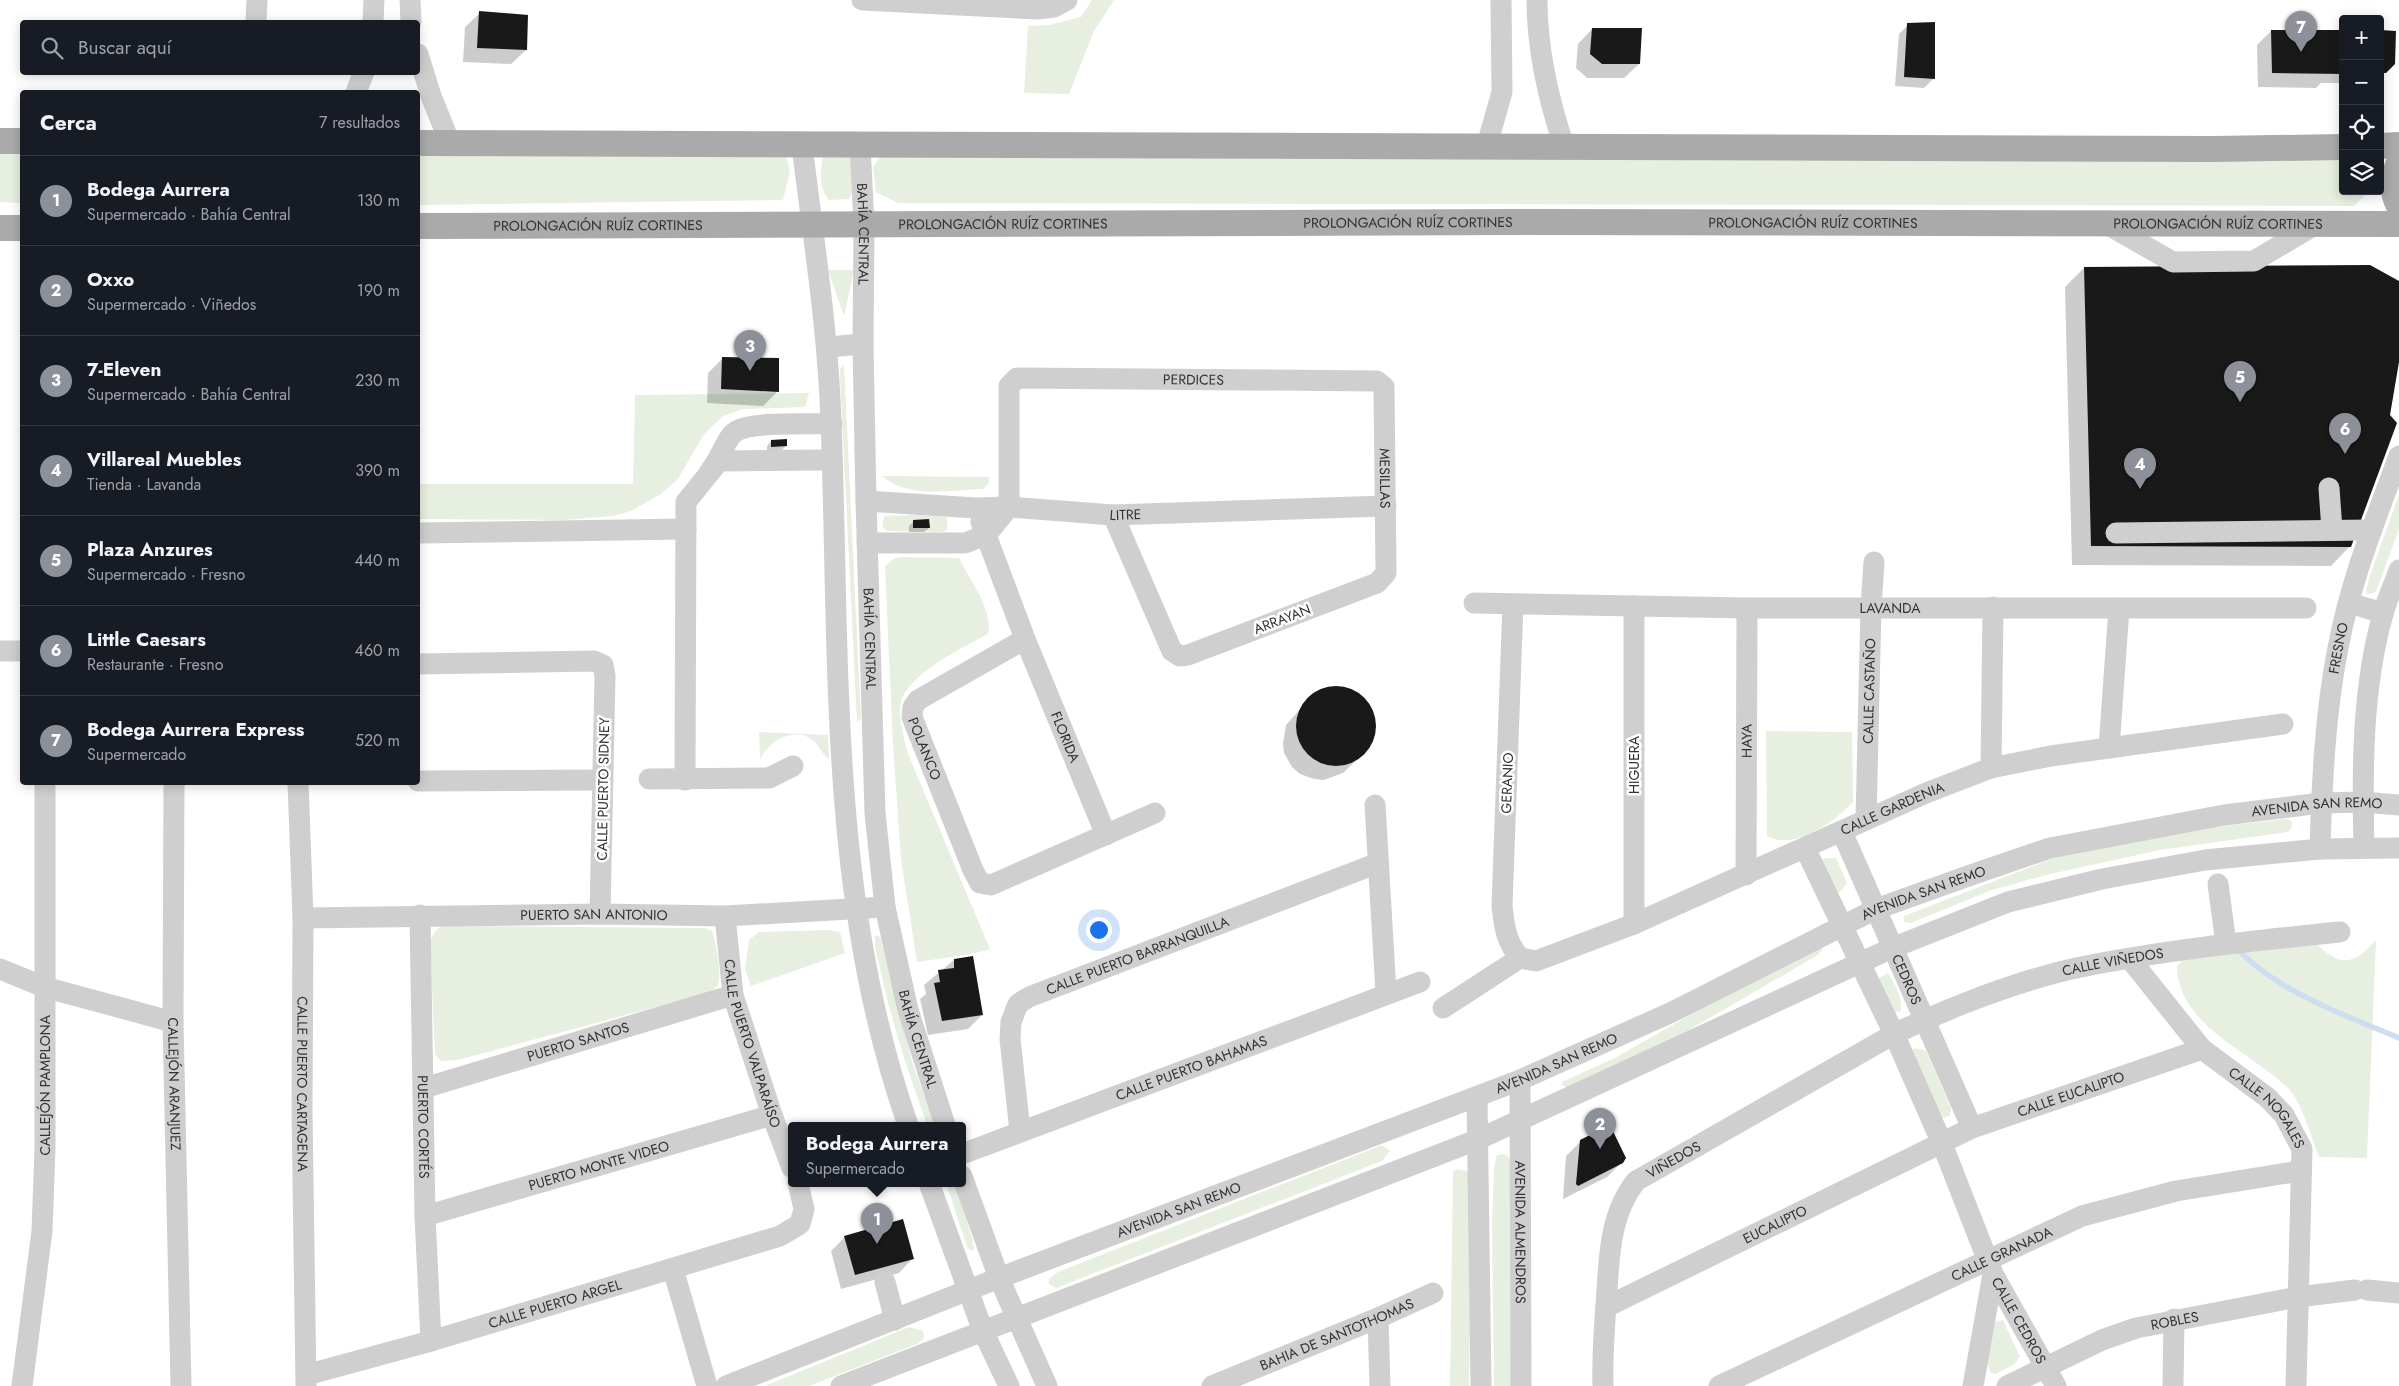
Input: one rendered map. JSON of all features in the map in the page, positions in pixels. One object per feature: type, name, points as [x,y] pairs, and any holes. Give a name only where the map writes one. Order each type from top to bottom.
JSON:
[{"type":"main road","points":[[0,141],[20,141]]},
{"type":"main road","points":[[420,143],[1487,145],[2204,149],[2339,147]]},
{"type":"main road","points":[[2384,146],[2399,145]]},
{"type":"main road","name":"PROLONGACIÓN RUÍZ CORTINES","points":[[420,226],[1520,222],[2318,223],[2397,196]]},
{"type":"main road","points":[[0,228],[20,228]]},
{"type":"street","points":[[373,20],[374,0]]},
{"type":"street","points":[[410,0],[411,20]]},
{"type":"street","points":[[862,0],[1038,9],[1054,7],[1067,0]]},
{"type":"street","points":[[1487,145],[1502,92],[1501,0]]},
{"type":"street","points":[[1537,0],[1542,69],[1549,100],[1564,146]]},
{"type":"street","points":[[420,60],[431,96],[450,143]]},
{"type":"street","points":[[357,90],[363,75]]},
{"type":"street","name":"BAHÍA CENTRAL","points":[[860,144],[864,225],[863,344],[867,543],[873,762],[877,831],[886,908],[908,1010],[944,1122]]},
{"type":"street","points":[[802,145],[828,346],[842,762],[847,847],[866,974],[894,1086],[907,1122]]},
{"type":"street","points":[[2103,222],[2173,262],[2254,261],[2318,223]]},
{"type":"street","points":[[828,346],[863,344]]},
{"type":"street","name":"PERDICES","points":[[1009,507],[1009,386],[1016,378],[1377,381]]},
{"type":"street","name":"MESILLAS","points":[[1377,381],[1384,387],[1385,392],[1386,573],[1383,578]]},
{"type":"street","points":[[685,780],[686,502],[713,468],[724,447],[735,432],[754,426],[832,424]]},
{"type":"street","name":"FRESNO","points":[[2320,849],[2321,804],[2329,704],[2338,647],[2372,530],[2399,456]]},
{"type":"street","points":[[713,468],[832,460]]},
{"type":"street","points":[[2330,488],[2332,530]]},
{"type":"street","name":"LITRE","points":[[866,501],[976,508],[1009,507],[1113,515],[1386,506]]},
{"type":"street","points":[[867,543],[965,543],[986,535],[1009,507]]},
{"type":"street","name":"FLORIDA","points":[[976,508],[1025,639],[1106,835]]},
{"type":"street","name":"ARRAYAN","points":[[1113,515],[1172,651],[1180,656],[1188,655],[1377,583],[1383,578]]},
{"type":"street","points":[[420,533],[686,528]]},
{"type":"street","points":[[2116,533],[2372,530]]},
{"type":"street","name":"CALLE CASTAÑO","points":[[1866,820],[1871,607],[1874,562]]},
{"type":"street","points":[[2364,847],[2363,802],[2366,713],[2383,613],[2399,570]]},
{"type":"street","name":"LAVANDA","points":[[1474,603],[1747,608],[2306,608]]},
{"type":"street","points":[[2350,603],[2383,613]]},
{"type":"street","name":"GERANIO","points":[[1514,604],[1502,905],[1504,928],[1510,946],[1520,958]]},
{"type":"street","name":"HIGUERA","points":[[1634,606],[1634,924]]},
{"type":"street","points":[[1991,768],[1993,607]]},
{"type":"street","name":"HAYA","points":[[1746,875],[1747,608]]},
{"type":"street","points":[[2109,748],[2119,608]]},
{"type":"street","name":"POLANCO","points":[[1025,639],[918,700],[913,707],[912,717],[973,870],[980,883],[991,884],[1106,835]]},
{"type":"street","points":[[0,651],[20,651]]},
{"type":"street","name":"CALLE PUERTO SIDNEY","points":[[420,664],[594,662],[602,665],[605,676],[600,914]]},
{"type":"street","name":"CALLE GARDENIA","points":[[1520,958],[1536,960],[1634,924],[1926,793],[1991,768],[2051,756],[2283,724]]},
{"type":"street","points":[[842,762],[873,762]]},
{"type":"street","points":[[649,778],[685,780],[769,778],[793,766]]},
{"type":"street","points":[[420,781],[603,780]]},
{"type":"street","name":"CALLEJÓN PAMPLONA","points":[[22,1386],[42,1231],[45,1149],[45,785]]},
{"type":"street","name":"CALLEJÓN ARANJUEZ","points":[[174,785],[173,1022],[181,1386]]},
{"type":"street","name":"CALLE PUERTO CARTAGENA","points":[[298,785],[303,918],[302,1111],[306,1380]]},
{"type":"street","name":"AVENIDA SAN REMO","points":[[726,1386],[999,1278],[1520,1080],[1670,1013],[1876,909],[2050,848],[2224,815],[2321,804],[2363,802],[2399,805]]},
{"type":"street","points":[[1375,805],[1386,993]]},
{"type":"street","points":[[1106,835],[1155,813]]},
{"type":"street","name":"CEDROS","points":[[1842,832],[1972,1128]]},
{"type":"street","points":[[1805,848],[1894,1034],[1941,1141]]},
{"type":"street","points":[[841,1386],[1522,1121],[1892,948],[2008,902],[2102,879],[2204,860],[2320,849],[2399,848]]},
{"type":"street","name":"CALLE PUERTO BARRANQUILLA","points":[[1020,1131],[1010,1039],[1010,1022],[1018,1004],[1038,994],[1378,863]]},
{"type":"street","points":[[2218,884],[2226,944]]},
{"type":"street","name":"PUERTO SAN ANTONIO","points":[[303,918],[600,914],[725,916],[855,908],[886,908]]},
{"type":"street","name":"PUERTO CORTÉS","points":[[420,915],[425,1216],[430,1341]]},
{"type":"street","name":"CALLE PUERTO VALPARAÍSO","points":[[725,916],[733,995],[772,1115],[788,1157]]},
{"type":"street","name":"CALLE VIÑEDOS","points":[[1894,1034],[1924,1019],[2015,986],[2075,969],[2226,944],[2340,932]]},
{"type":"street","points":[[1444,1008],[1520,958]]},
{"type":"street","name":"CALLE NOGALES","points":[[2130,959],[2202,1049],[2268,1098],[2284,1115],[2302,1150],[2296,1386]]},
{"type":"street","points":[[0,969],[44,988],[173,1022]]},
{"type":"street","name":"CALLE PUERTO BAHAMAS","points":[[966,1152],[1386,993],[1420,982]]},
{"type":"street","name":"PUERTO SANTOS","points":[[424,1088],[733,995]]},
{"type":"street","name":"VIÑEDOS","points":[[1602,1386],[1602,1356],[1613,1232],[1625,1194],[1636,1181],[1894,1034]]},
{"type":"street","name":"CALLE EUCALIPTO","points":[[1941,1141],[1972,1128],[2202,1049]]},
{"type":"street","name":"AVENIDA ALMENDROS","points":[[1520,1080],[1522,1121],[1521,1386]]},
{"type":"street","points":[[1477,1097],[1481,1386]]},
{"type":"street","name":"PUERTO MONTE VIDEO","points":[[425,1216],[772,1115]]},
{"type":"street","name":"CALLE CEDROS","points":[[1941,1141],[1990,1267],[2056,1386]]},
{"type":"street","name":"EUCALIPTO","points":[[1606,1307],[1941,1141]]},
{"type":"street","name":"CALLE GRANADA","points":[[1719,1386],[1990,1267],[2082,1216],[2176,1191],[2300,1171]]},
{"type":"street","name":"CALLE PUERTO ARGEL","points":[[306,1380],[780,1236],[800,1224],[804,1209],[799,1187]]},
{"type":"street","points":[[930,1187],[967,1291],[1008,1386]]},
{"type":"street","points":[[966,1187],[999,1278],[1047,1386]]},
{"type":"street","points":[[1973,1386],[1990,1267]]},
{"type":"street","points":[[673,1269],[707,1386]]},
{"type":"street","points":[[885,1282],[895,1320]]},
{"type":"street","name":"ROBLES","points":[[2007,1386],[2044,1366],[2102,1340],[2136,1328],[2174,1319],[2298,1297],[2361,1290],[2399,1293]]},
{"type":"street","name":"BAHIA DE SANTOTHOMAS","points":[[1212,1386],[1378,1318],[1433,1293]]},
{"type":"street","points":[[1378,1318],[1380,1386]]},
{"type":"street","points":[[2173,1386],[2174,1319]]},
{"type":"green space","points":[[1092,0],[1114,0],[1094,31],[1069,94],[1024,93],[1028,26],[1050,25],[1081,17]]},
{"type":"green space","points":[[0,151],[20,151],[20,203],[0,202]]},
{"type":"green space","points":[[824,152],[854,155],[852,192],[849,199],[829,200],[825,195],[821,177]]},
{"type":"green space","points":[[420,153],[786,155],[790,171],[783,200],[420,205]]},
{"type":"green space","points":[[883,153],[2339,156],[2339,195],[2365,195],[2354,206],[898,203],[876,192],[873,167]]},
{"type":"green space","points":[[828,270],[854,270],[844,316]]},
{"type":"green space","points":[[844,365],[861,719],[857,722],[840,376],[840,369]]},
{"type":"green space","points":[[809,393],[805,407],[743,409],[723,416],[704,434],[678,479],[661,494],[631,511],[613,516],[564,520],[420,519],[420,484],[633,484],[635,395]]},
{"type":"green space","points":[[882,476],[989,477],[989,483],[983,489],[930,492],[904,488]]},
{"type":"green space","points":[[2399,495],[2399,529],[2377,589],[2374,593],[2367,594],[2369,578]]},
{"type":"green space","points":[[920,515],[947,517],[947,529],[944,532],[888,531],[882,527],[884,516]]},
{"type":"green space","points":[[895,558],[959,558],[980,595],[989,625],[988,634],[954,652],[920,675],[911,684],[901,700],[901,723],[908,754],[990,949],[972,954],[917,962],[901,859],[893,745],[885,566]]},
{"type":"green space","points":[[1766,731],[1852,732],[1853,802],[1825,826],[1801,837],[1777,840],[1767,836]]},
{"type":"green space","points":[[759,732],[828,735],[829,759],[814,741],[807,736],[791,735],[775,741],[760,760]]},
{"type":"green space","points":[[2287,819],[2292,822],[2292,827],[2288,832],[2160,850],[2046,875],[1989,891],[1911,923],[1904,922],[1904,916],[2062,855],[2169,832]]},
{"type":"green space","points":[[1836,858],[1847,883],[1839,893],[1834,892],[1821,866],[1822,859]]},
{"type":"green space","points":[[445,926],[706,928],[712,931],[715,942],[719,966],[718,985],[708,993],[458,1060],[441,1061],[435,1054],[430,942],[435,931]]},
{"type":"green space","points":[[827,930],[840,932],[845,953],[751,986],[745,969],[749,940],[759,932]]},
{"type":"green space","points":[[875,935],[880,937],[881,940],[913,1065],[934,1122],[926,1122],[902,1052],[891,1015],[875,946]]},
{"type":"green space","points":[[2376,940],[2367,1158],[2319,1157],[2302,1110],[2292,1093],[2272,1074],[2219,1036],[2203,1021],[2190,1005],[2181,987],[2177,966],[2190,954],[2314,941],[2331,956],[2346,960],[2360,955]]},
{"type":"green space","points":[[1819,948],[1823,949],[1818,955],[1675,1038],[1567,1087],[1562,1085],[1562,1082],[1615,1058],[1699,1010]]},
{"type":"green space","points":[[1888,973],[1900,997],[1900,1012],[1894,1012],[1876,980]]},
{"type":"green space","points":[[1915,1048],[1926,1051],[1951,1108],[1950,1115],[1944,1118],[1937,1114],[1911,1051]]},
{"type":"green space","points":[[1382,1145],[1390,1151],[1382,1161],[1056,1288],[1049,1284],[1049,1279],[1058,1272]]},
{"type":"green space","points":[[1504,1154],[1509,1157],[1511,1162],[1512,1386],[1494,1386],[1492,1222],[1494,1168],[1497,1155]]},
{"type":"green space","points":[[1458,1169],[1469,1172],[1472,1180],[1469,1386],[1450,1386],[1453,1171]]},
{"type":"green space","points":[[947,1187],[956,1187],[974,1249],[971,1251],[967,1247]]},
{"type":"green space","points":[[2003,1320],[2020,1357],[2016,1363],[1996,1374],[1991,1373],[1987,1363],[1995,1322]]},
{"type":"green space","points":[[909,1327],[923,1331],[924,1338],[917,1344],[809,1386],[765,1386]]},
{"type":"building","points":[[479,11],[528,15],[527,50],[477,48]]},
{"type":"building","points":[[1935,22],[1935,79],[1904,77],[1907,23]]},
{"type":"building","points":[[1592,28],[1642,28],[1640,64],[1602,64],[1590,54]]},
{"type":"building","points":[[2271,30],[2339,30],[2339,74],[2272,73]]},
{"type":"building","points":[[2384,30],[2396,31],[2395,64],[2384,73]]},
{"type":"building","points":[[2370,265],[2399,281],[2399,362],[2390,415],[2397,423],[2351,547],[2091,546],[2084,267]]},
{"type":"building","points":[[722,357],[779,358],[779,392],[721,389]]},
{"type":"building","points":[[787,439],[787,446],[771,447],[771,440]]},
{"type":"building","points":[[929,519],[930,528],[913,528],[913,520]]},
{"type":"building","points":[[1336,686],[1351,689],[1364,698],[1373,711],[1376,726],[1373,741],[1364,754],[1351,763],[1336,766],[1321,763],[1308,754],[1299,741],[1296,726],[1299,711],[1308,698],[1321,689]]},
{"type":"building","points":[[973,956],[983,1015],[942,1021],[934,983],[940,982],[938,970],[954,968],[954,959]]},
{"type":"building","points":[[1610,1125],[1626,1158],[1623,1163],[1578,1186],[1576,1184],[1580,1140]]},
{"type":"building","points":[[903,1219],[914,1259],[855,1275],[844,1236]]},
{"type":"waterway","points":[[2237,948],[2253,963],[2291,990],[2399,1038]]},
{"type":"place","name":"Bodega Aurrera Express","points":[[2301,52]]},
{"type":"place","name":"7-Eleven","points":[[750,371]]},
{"type":"place","name":"Plaza Anzures","points":[[2240,402]]},
{"type":"place","name":"Little Caesars","points":[[2345,454]]},
{"type":"place","name":"Villareal Muebles","points":[[2140,489]]},
{"type":"place","name":"Oxxo","points":[[1600,1149]]},
{"type":"place","name":"Bodega Aurrera","points":[[877,1244]]}]
